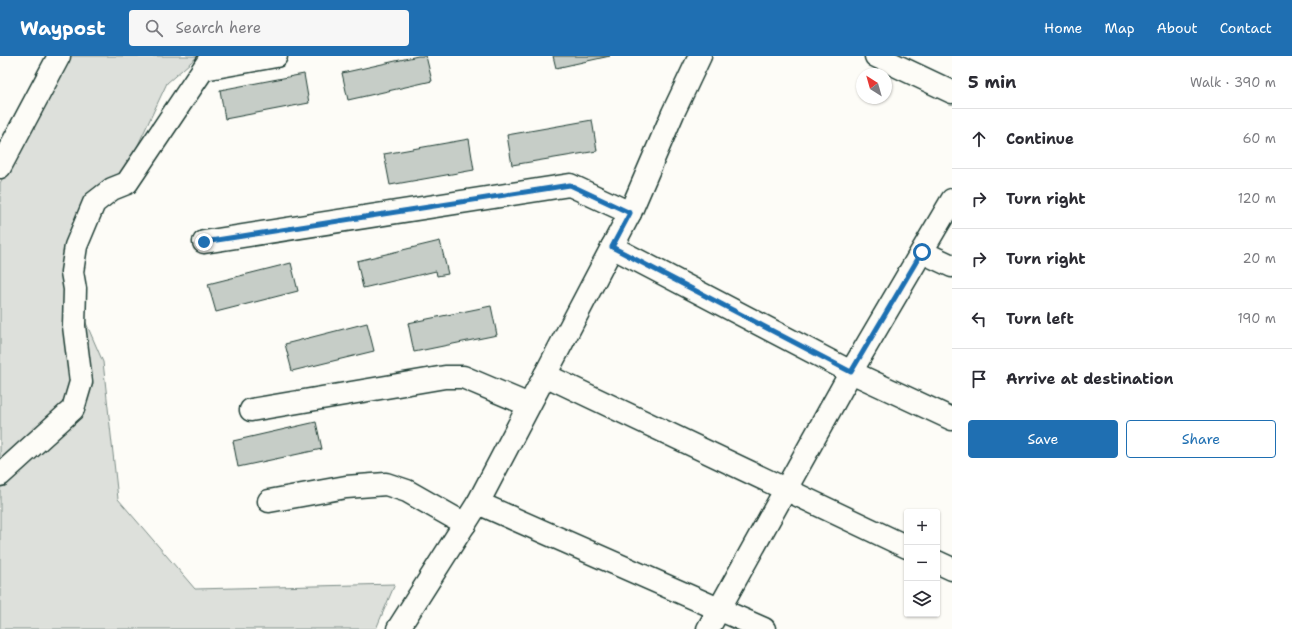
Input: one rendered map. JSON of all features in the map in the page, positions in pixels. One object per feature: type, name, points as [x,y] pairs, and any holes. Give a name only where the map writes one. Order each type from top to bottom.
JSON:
[{"type":"street","points":[[0,167],[59,56]]},
{"type":"street","points":[[0,475],[73,409],[81,382],[74,326],[75,288],[72,272],[76,246],[94,203],[112,189],[127,182],[208,62],[276,56]]},
{"type":"street","points":[[398,629],[478,502],[545,375],[630,213],[673,113],[700,56]]},
{"type":"street","points":[[876,56],[952,92]]},
{"type":"street","points":[[204,242],[570,185],[630,213]]},
{"type":"street","points":[[708,629],[851,372],[952,200]]},
{"type":"street","points":[[612,247],[851,372],[952,419]]},
{"type":"street","points":[[922,252],[952,266]]},
{"type":"street","points":[[545,375],[904,547]]},
{"type":"street","points":[[251,410],[445,377],[463,377],[529,405]]},
{"type":"street","points":[[269,501],[346,487],[386,484],[407,491],[465,524]]},
{"type":"street","points":[[478,502],[764,629]]},
{"type":"street","points":[[940,563],[952,569]]},
{"type":"shaded area","points":[[68,56],[198,56],[167,83],[122,179],[90,198],[66,277],[103,362],[118,499],[195,589],[395,584],[376,629],[0,629],[0,183]]},
{"type":"building","points":[[418,56],[426,56],[432,81],[348,100],[342,73]]},
{"type":"building","points":[[553,56],[610,56],[556,68]]},
{"type":"building","points":[[304,74],[309,103],[225,119],[220,90]]},
{"type":"building","points":[[592,120],[597,151],[512,165],[507,135]]},
{"type":"building","points":[[469,139],[474,170],[390,185],[384,154]]},
{"type":"building","points":[[440,241],[448,274],[437,276],[436,271],[363,288],[357,261]]},
{"type":"building","points":[[291,263],[298,291],[216,312],[208,284]]},
{"type":"building","points":[[491,306],[497,335],[414,352],[408,323]]},
{"type":"building","points":[[367,323],[374,351],[292,371],[285,344]]},
{"type":"building","points":[[316,422],[322,449],[238,467],[233,441]]},
{"type":"route","points":[[204,242],[570,185],[630,213],[612,247],[851,372],[922,252]]}]
